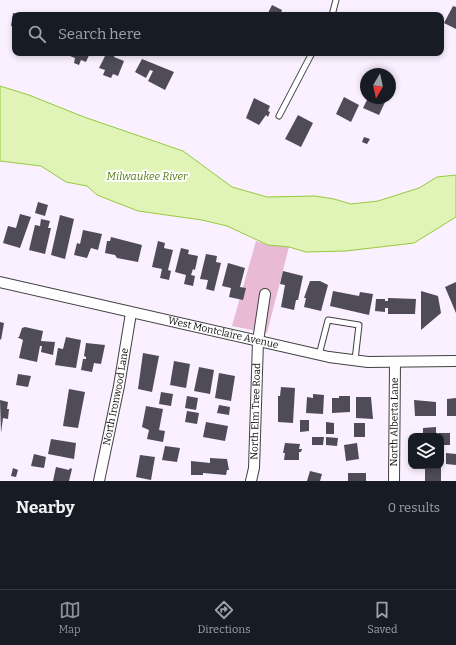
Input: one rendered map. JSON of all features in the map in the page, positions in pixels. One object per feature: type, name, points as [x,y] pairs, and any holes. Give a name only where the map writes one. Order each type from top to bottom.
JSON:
[{"type":"street","name":"West Montclaire Avenue","points":[[0,282],[319,355],[355,360],[395,362],[454,360]]},
{"type":"street","name":"North Elm Tree Road","points":[[252,481],[254,468],[258,341],[265,294]]},
{"type":"street","name":"North Ironwood Lane","points":[[99,481],[119,386],[131,313]]},
{"type":"street","name":"North Alberta Lane","points":[[394,481],[395,362]]},
{"type":"lane","points":[[333,12],[336,0]]},
{"type":"lane","points":[[279,116],[310,56]]},
{"type":"lane","points":[[319,355],[328,320],[359,325],[355,360]]},
{"type":"shaded area","points":[[256,241],[268,245],[289,247],[267,333],[232,326]]},
{"type":"water","name":"Milwaukee River","points":[[0,86],[29,95],[84,117],[183,151],[232,187],[267,197],[315,196],[351,204],[378,201],[419,188],[437,177],[456,175],[456,217],[414,243],[346,251],[306,252],[289,247],[268,245],[227,226],[202,220],[138,211],[97,195],[87,186],[66,182],[41,166],[0,161]]},
{"type":"building","points":[[272,5],[282,10],[281,12],[268,12]]},
{"type":"building","points":[[453,6],[456,7],[456,29],[444,23]]},
{"type":"building","points":[[70,56],[89,56],[86,62],[81,60],[79,65],[74,63],[75,58]]},
{"type":"building","points":[[105,56],[114,56],[124,61],[118,76],[113,74],[111,78],[103,75],[105,70],[99,68]]},
{"type":"building","points":[[142,59],[174,72],[165,90],[148,81],[153,71],[150,70],[146,78],[135,72]]},
{"type":"building","points":[[344,97],[359,105],[351,122],[336,114]]},
{"type":"building","points":[[254,98],[270,106],[268,117],[266,115],[259,125],[246,118]]},
{"type":"building","points":[[365,104],[384,104],[379,115],[363,108]]},
{"type":"building","points":[[298,115],[313,123],[301,147],[285,139]]},
{"type":"building","points":[[364,137],[370,139],[367,144],[362,142]]},
{"type":"building","points":[[38,202],[48,205],[45,216],[35,213]]},
{"type":"building","points":[[20,214],[31,217],[20,248],[3,243],[8,226],[16,228]]},
{"type":"building","points":[[60,215],[74,219],[65,259],[51,255]]},
{"type":"building","points":[[41,219],[50,221],[48,228],[51,228],[45,254],[29,250],[35,225],[40,226]]},
{"type":"building","points":[[83,230],[102,234],[98,250],[91,248],[87,258],[74,255],[77,243],[80,244]]},
{"type":"building","points":[[111,237],[142,245],[138,262],[117,258],[115,255],[105,253],[107,241],[110,241]]},
{"type":"building","points":[[158,241],[165,243],[164,248],[173,250],[168,270],[171,271],[169,280],[160,278],[162,269],[152,267]]},
{"type":"building","points":[[181,248],[189,250],[188,254],[198,256],[195,270],[193,269],[191,275],[195,276],[193,286],[184,284],[186,275],[175,272]]},
{"type":"building","points":[[206,254],[217,256],[216,262],[221,263],[214,291],[206,289],[208,280],[200,279]]},
{"type":"building","points":[[228,263],[245,268],[240,287],[246,288],[243,300],[229,297],[231,288],[222,286]]},
{"type":"building","points":[[283,271],[303,276],[298,300],[296,300],[294,310],[281,307],[285,285],[280,284]]},
{"type":"building","points":[[310,281],[320,281],[328,285],[321,311],[304,307],[306,298],[304,298]]},
{"type":"building","points":[[456,282],[456,313],[445,287]]},
{"type":"building","points":[[333,291],[359,296],[360,292],[373,294],[369,315],[330,306]]},
{"type":"building","points":[[421,291],[438,296],[441,313],[421,330]]},
{"type":"building","points":[[388,298],[416,299],[415,314],[388,314],[388,308],[385,308],[385,312],[375,311],[376,299],[385,299],[385,301],[388,301]]},
{"type":"building","points":[[0,322],[4,323],[1,340],[0,339]]},
{"type":"building","points":[[25,327],[43,331],[41,341],[55,342],[53,355],[41,352],[42,346],[40,346],[37,362],[19,358],[23,340],[17,337],[19,337],[22,328]]},
{"type":"building","points":[[66,337],[81,340],[76,368],[55,365],[58,348],[63,349]]},
{"type":"building","points":[[86,343],[105,345],[101,364],[94,363],[92,372],[81,370],[83,359],[86,359],[84,356]]},
{"type":"building","points":[[143,353],[159,356],[152,392],[138,389]]},
{"type":"building","points":[[174,361],[190,364],[186,388],[170,385]]},
{"type":"building","points":[[199,367],[214,370],[210,394],[194,391]]},
{"type":"building","points":[[219,373],[235,376],[231,401],[215,398]]},
{"type":"building","points":[[18,374],[31,376],[28,387],[16,385]]},
{"type":"building","points":[[281,387],[295,388],[293,423],[278,422],[278,396],[280,396]]},
{"type":"building","points":[[69,389],[85,392],[78,428],[63,426]]},
{"type":"building","points":[[161,392],[173,394],[171,406],[159,404]]},
{"type":"building","points":[[313,394],[324,395],[323,414],[306,413],[307,397],[313,398]]},
{"type":"building","points":[[187,396],[198,398],[196,410],[185,408]]},
{"type":"building","points":[[339,396],[350,396],[350,412],[332,413],[332,398],[339,398]]},
{"type":"building","points":[[356,397],[371,397],[373,419],[356,418]]},
{"type":"building","points":[[456,398],[456,416],[447,416],[447,399]]},
{"type":"building","points":[[0,400],[8,402],[7,409],[9,409],[8,419],[3,418],[1,433]]},
{"type":"building","points":[[414,400],[436,402],[436,416],[415,416]]},
{"type":"building","points":[[219,405],[230,407],[229,415],[217,413]]},
{"type":"building","points":[[146,406],[163,409],[159,430],[165,431],[163,442],[147,439],[149,430],[142,427]]},
{"type":"building","points":[[187,411],[199,413],[197,424],[185,422]]},
{"type":"building","points":[[300,420],[309,420],[309,431],[300,432]]},
{"type":"building","points":[[206,422],[228,426],[225,441],[203,437]]},
{"type":"building","points":[[326,422],[334,423],[334,434],[326,434]]},
{"type":"building","points":[[354,423],[365,423],[365,437],[354,437]]},
{"type":"building","points":[[436,427],[436,433],[423,433],[423,428]]},
{"type":"building","points":[[444,433],[450,433],[450,445],[444,445]]},
{"type":"building","points":[[312,437],[324,437],[323,445],[312,445]]},
{"type":"building","points":[[326,437],[338,438],[337,446],[326,445]]},
{"type":"building","points":[[51,439],[76,443],[74,459],[48,454]]},
{"type":"building","points":[[285,443],[300,444],[299,449],[302,449],[301,452],[299,452],[299,460],[284,460],[285,453],[283,453]]},
{"type":"building","points":[[357,443],[359,459],[346,461],[344,445]]},
{"type":"building","points":[[165,446],[180,448],[177,462],[162,460]]},
{"type":"building","points":[[446,453],[456,454],[456,465],[446,464]]},
{"type":"building","points":[[34,454],[46,457],[44,468],[31,466]]},
{"type":"building","points":[[140,455],[155,457],[151,480],[136,477]]},
{"type":"building","points":[[210,458],[227,459],[229,470],[227,470],[226,475],[203,473],[203,475],[191,475],[191,461],[210,463]]},
{"type":"building","points":[[56,467],[69,470],[70,468],[72,469],[69,481],[53,481]]},
{"type":"building","points":[[13,468],[18,470],[16,477],[11,476]]},
{"type":"building","points":[[425,469],[441,469],[441,481],[425,481]]},
{"type":"building","points":[[310,471],[322,474],[320,481],[307,481]]},
{"type":"building","points":[[348,473],[366,473],[366,481],[348,481]]}]
